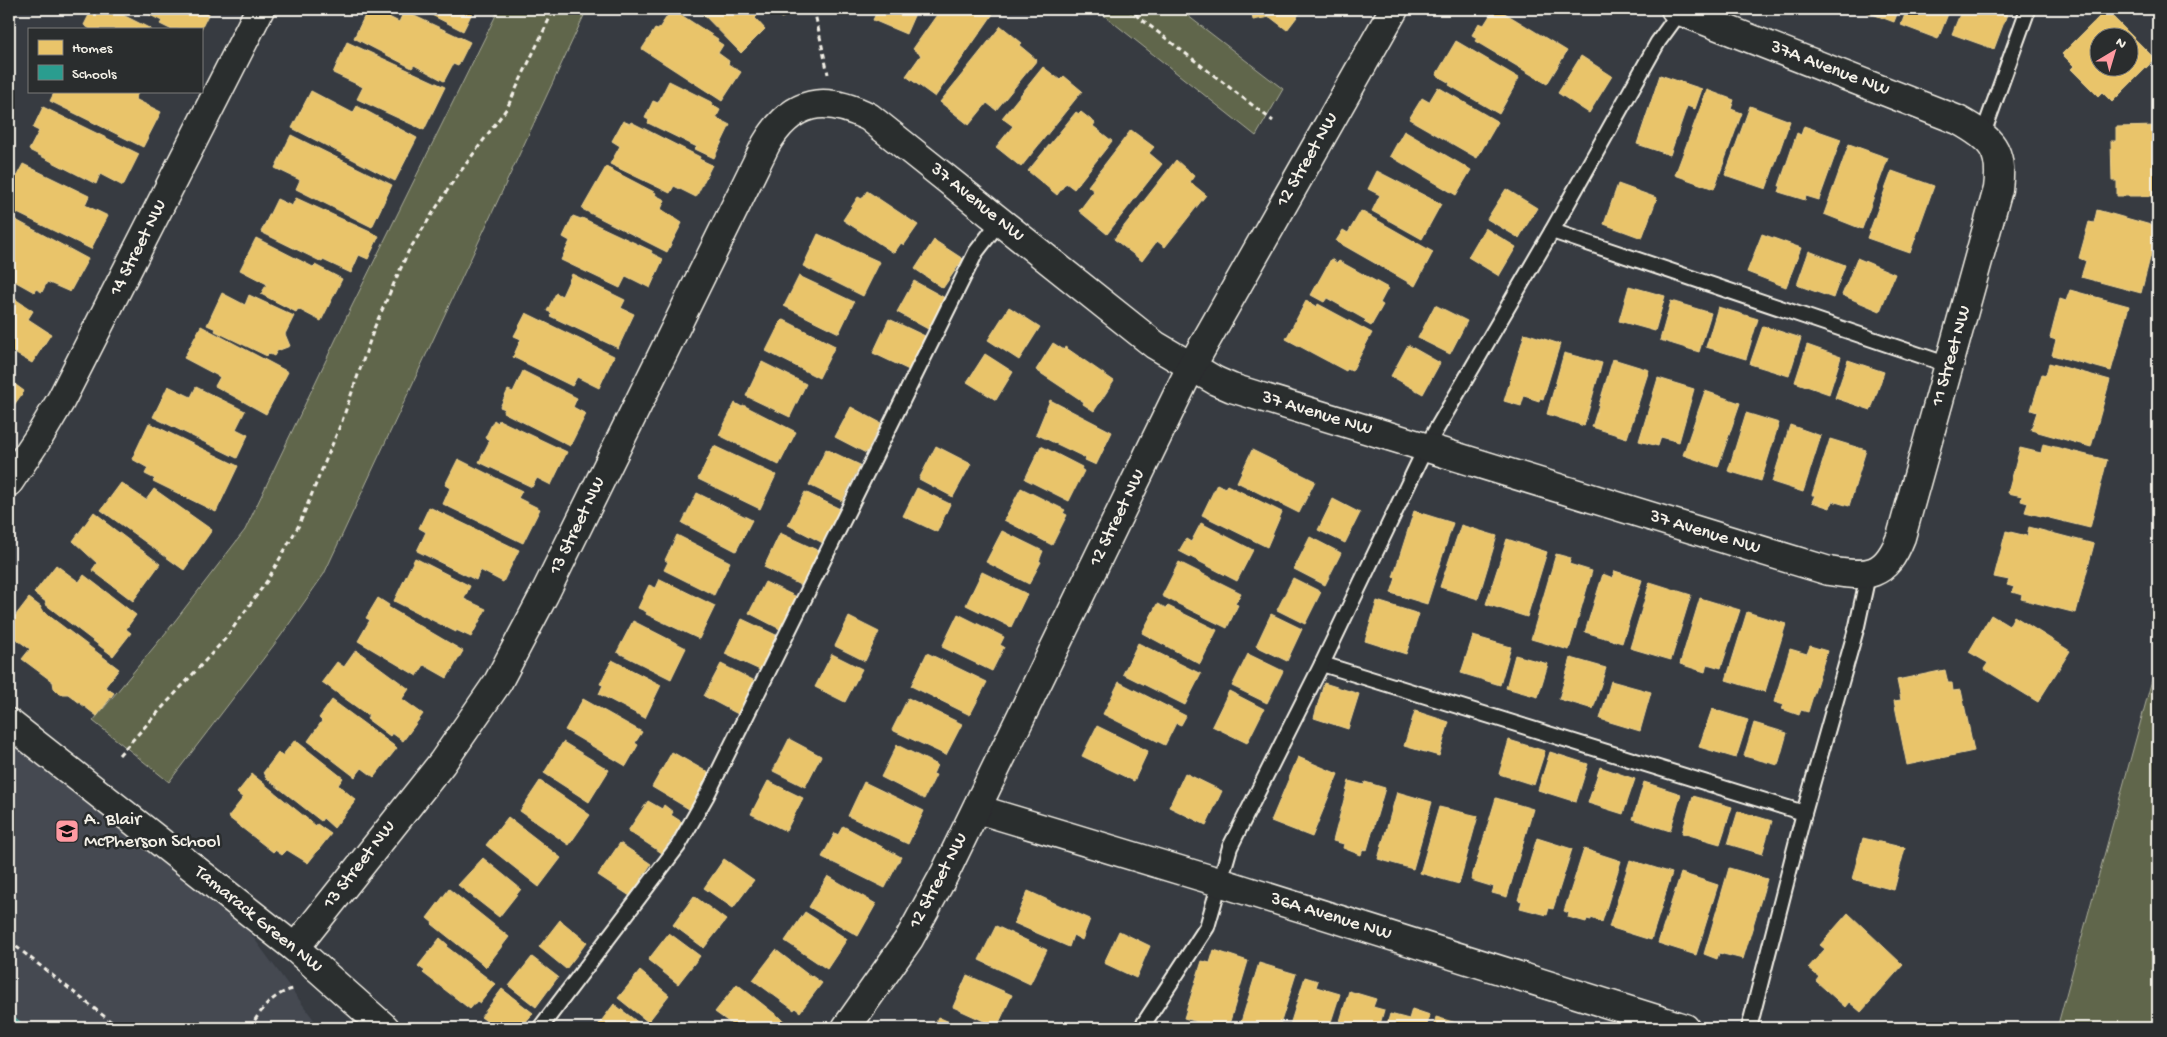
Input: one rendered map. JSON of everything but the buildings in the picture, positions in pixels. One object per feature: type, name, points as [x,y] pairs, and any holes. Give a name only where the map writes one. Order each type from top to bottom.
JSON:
[{"type":"street","name":"14 Street NW","points":[[9,482],[40,437],[74,376],[260,9]]},
{"type":"street","name":"12 Street NW","points":[[846,1028],[909,939],[977,810],[1191,367],[1394,9]]},
{"type":"street","name":"37A Avenue NW","points":[[1679,10],[1958,120],[1983,134]]},
{"type":"street","name":"13 Street NW","points":[[295,948],[442,763],[498,682],[544,595],[775,128],[789,116],[803,108],[817,104],[835,104]]},
{"type":"street","name":"37 Avenue NW","points":[[835,104],[852,108],[869,117],[1155,345],[1191,367],[1232,388],[1829,571],[1871,573]]},
{"type":"street","name":"11 Street NW","points":[[1871,573],[1888,562],[1896,550],[1901,537],[1998,190],[2001,169],[1997,155],[1983,134]]},
{"type":"street","name":"Tamarack Green NW","points":[[9,723],[295,948],[385,1028]]},
{"type":"street","name":"36A Avenue NW","points":[[977,810],[1219,882],[1685,1028]]},
{"type":"lane","points":[[1983,134],[2028,9]]},
{"type":"lane","points":[[1141,1028],[1207,927],[1230,848],[1322,664],[1426,447],[1552,232],[1658,42],[1679,10]]},
{"type":"lane","points":[[540,1028],[678,846],[707,796],[976,252],[1000,221]]},
{"type":"lane","points":[[1552,232],[1949,365]]},
{"type":"lane","points":[[1749,1028],[1804,813],[1871,573]]},
{"type":"lane","points":[[1322,664],[1804,813]]},
{"type":"path","points":[[120,755],[225,639],[267,581],[299,525],[342,421],[375,326],[408,252],[452,183],[507,108],[554,9]]},
{"type":"path","points":[[814,9],[835,104]]},
{"type":"path","points":[[1128,9],[1273,121]]},
{"type":"path","points":[[9,941],[119,1028]]},
{"type":"path","points":[[250,1028],[259,1014],[283,990],[295,989]]},
{"type":"shaded area","name":"A. Blair McPherson School","points":[[9,739],[242,922],[320,1028],[9,1028]]},
{"type":"green space","points":[[499,9],[587,9],[324,574],[280,637],[169,782],[93,721],[168,630],[245,530],[347,316]]},
{"type":"green space","points":[[1096,9],[1179,9],[1283,89],[1256,136]]},
{"type":"green space","points":[[2158,658],[2158,1028],[2057,1028]]},
{"type":"place","name":"A. Blair McPherson School","points":[[67,831]]}]
